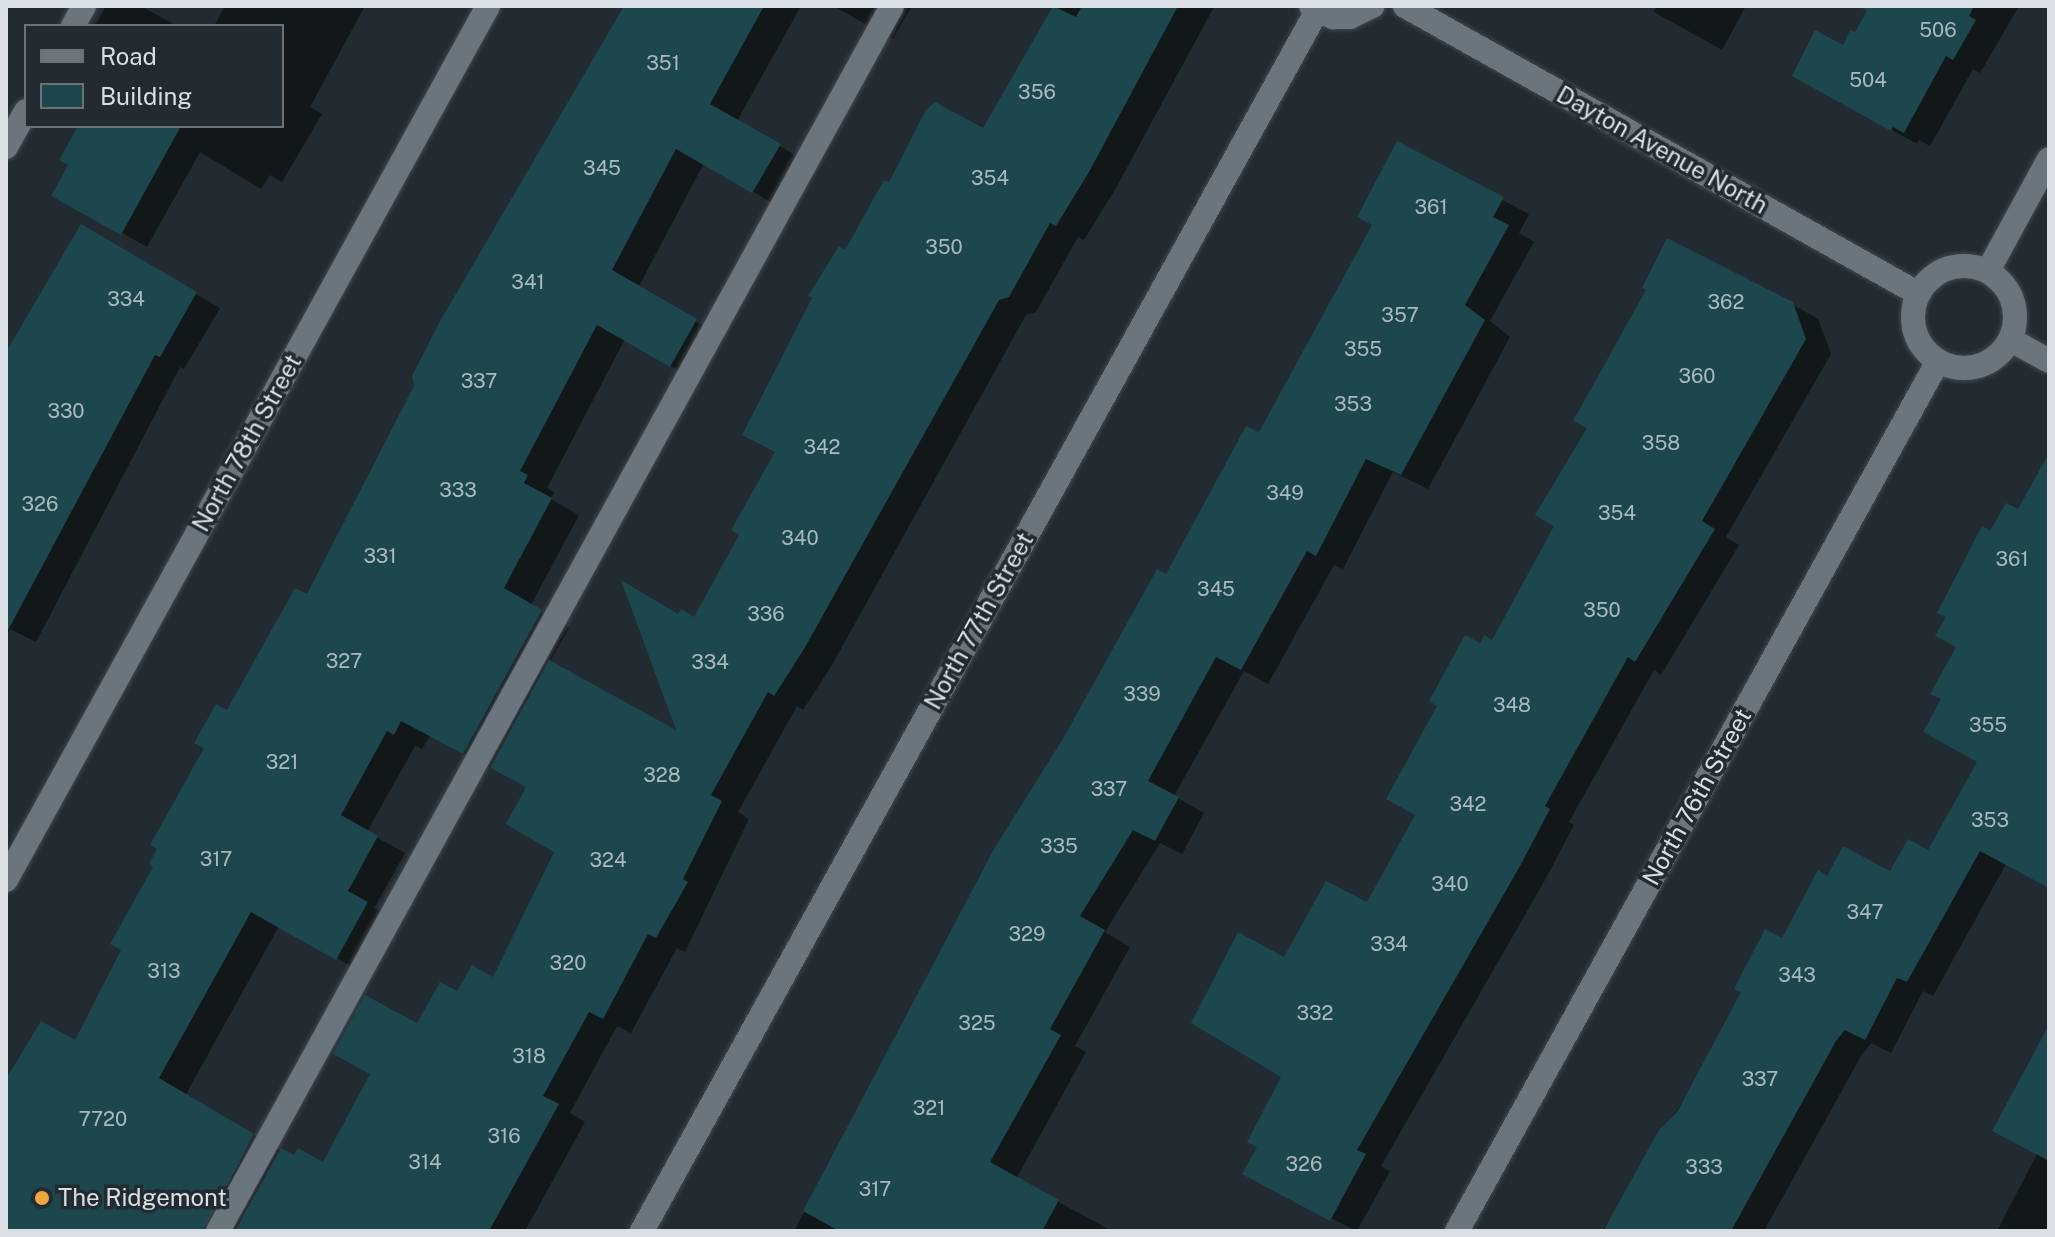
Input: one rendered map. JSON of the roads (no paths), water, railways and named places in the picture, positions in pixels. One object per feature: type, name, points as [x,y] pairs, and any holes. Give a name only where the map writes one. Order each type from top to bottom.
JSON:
[{"type":"street","points":[[74,24],[84,6]]},
{"type":"street","name":"North 78th Street","points":[[6,880],[488,6]]},
{"type":"street","points":[[218,1231],[892,6]]},
{"type":"street","points":[[1314,8],[1350,17],[1373,6]]},
{"type":"street","name":"Dayton Avenue North","points":[[1405,6],[1919,294]]},
{"type":"street","name":"North 77th Street","points":[[642,1231],[1314,8]]},
{"type":"street","points":[[6,147],[24,115]]},
{"type":"street","points":[[1989,269],[2049,159]]},
{"type":"street","points":[[1951,268],[1989,269],[2015,307],[2011,340],[1988,364],[1970,369],[1937,363],[1916,335],[1913,319],[1919,294],[1935,274],[1951,268]]},
{"type":"street","points":[[2011,340],[2049,361]]},
{"type":"street","name":"North 76th Street","points":[[1457,1231],[1937,363]]},
{"type":"place","name":"The Ridgemont","points":[[42,1198]]}]
